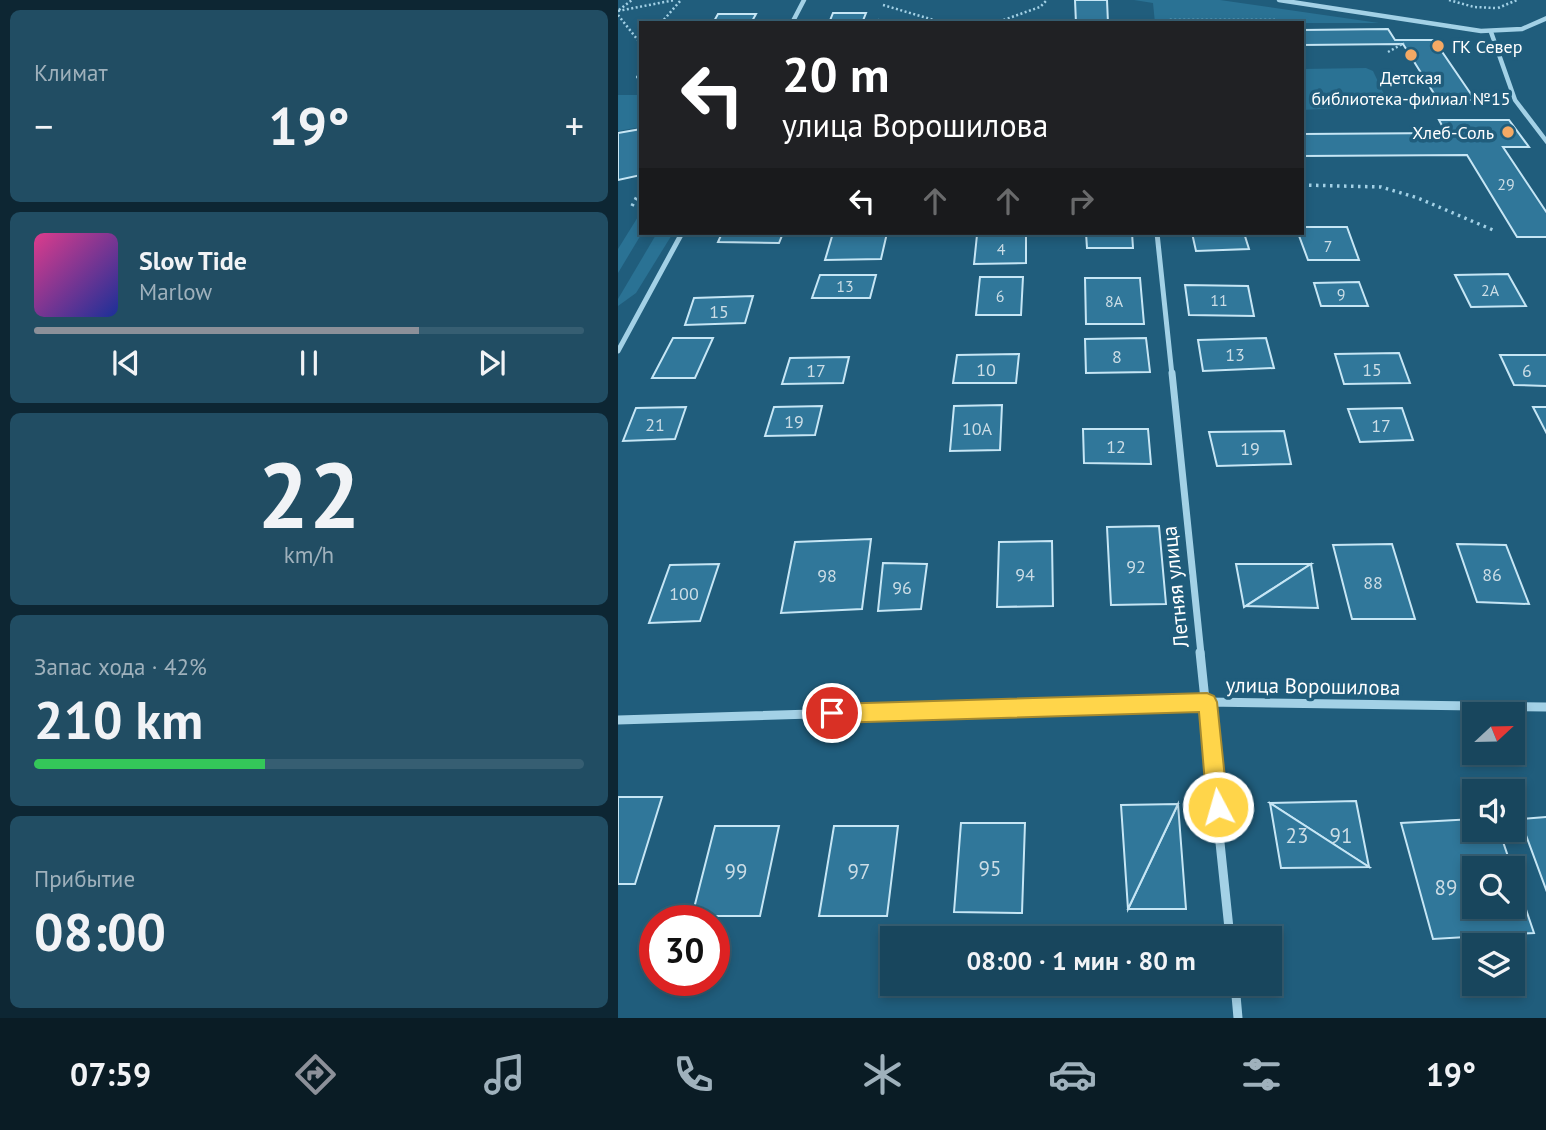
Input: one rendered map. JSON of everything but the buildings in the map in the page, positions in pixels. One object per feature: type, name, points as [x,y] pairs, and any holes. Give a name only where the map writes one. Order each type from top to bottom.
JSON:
[{"type":"street","points":[[793,21],[804,0]]},
{"type":"street","points":[[1280,0],[1491,32],[1522,29],[1546,18]]},
{"type":"street","points":[[1491,32],[1515,100],[1546,142]]},
{"type":"street","points":[[618,351],[681,235]]},
{"type":"street","name":"Летняя улица","points":[[1157,235],[1229,926]]},
{"type":"street","name":"улица Ворошилова","points":[[618,720],[1207,702],[1546,707]]},
{"type":"street","points":[[1236,996],[1238,1018]]},
{"type":"path","points":[[618,12],[632,0]]},
{"type":"path","points":[[618,12],[675,0]]},
{"type":"path","points":[[663,21],[681,0]]},
{"type":"path","points":[[1001,21],[1040,7],[1047,0]]},
{"type":"path","points":[[1449,0],[1474,7],[1508,9]]},
{"type":"path","points":[[883,5],[929,21]]},
{"type":"path","points":[[618,12],[639,41]]},
{"type":"path","points":[[1163,21],[1280,20]]},
{"type":"path","points":[[1388,52],[1404,43]]},
{"type":"path","points":[[1304,185],[1381,187],[1418,198],[1493,229]]},
{"type":"path","points":[[632,206],[639,193]]},
{"type":"shaded area","points":[[1134,0],[1220,0],[1379,23],[1155,21],[1153,3]]},
{"type":"shaded area","points":[[1366,68],[1373,71],[1389,105],[1304,110],[1304,69]]},
{"type":"shaded area","points":[[618,95],[639,95],[639,127],[618,131]]},
{"type":"shaded area","points":[[639,215],[641,235],[618,273],[618,249]]},
{"type":"shaded area","points":[[656,235],[672,235],[636,293],[618,306],[618,299]]},
{"type":"place","name":"ГК Север","points":[[1438,46]]},
{"type":"place","name":"Детская библиотека-филиал №15","points":[[1411,55]]},
{"type":"place","name":"Хлеб-Соль","points":[[1508,132]]},
{"type":"route","points":[[832,713],[1207,702],[1218,807]]}]
